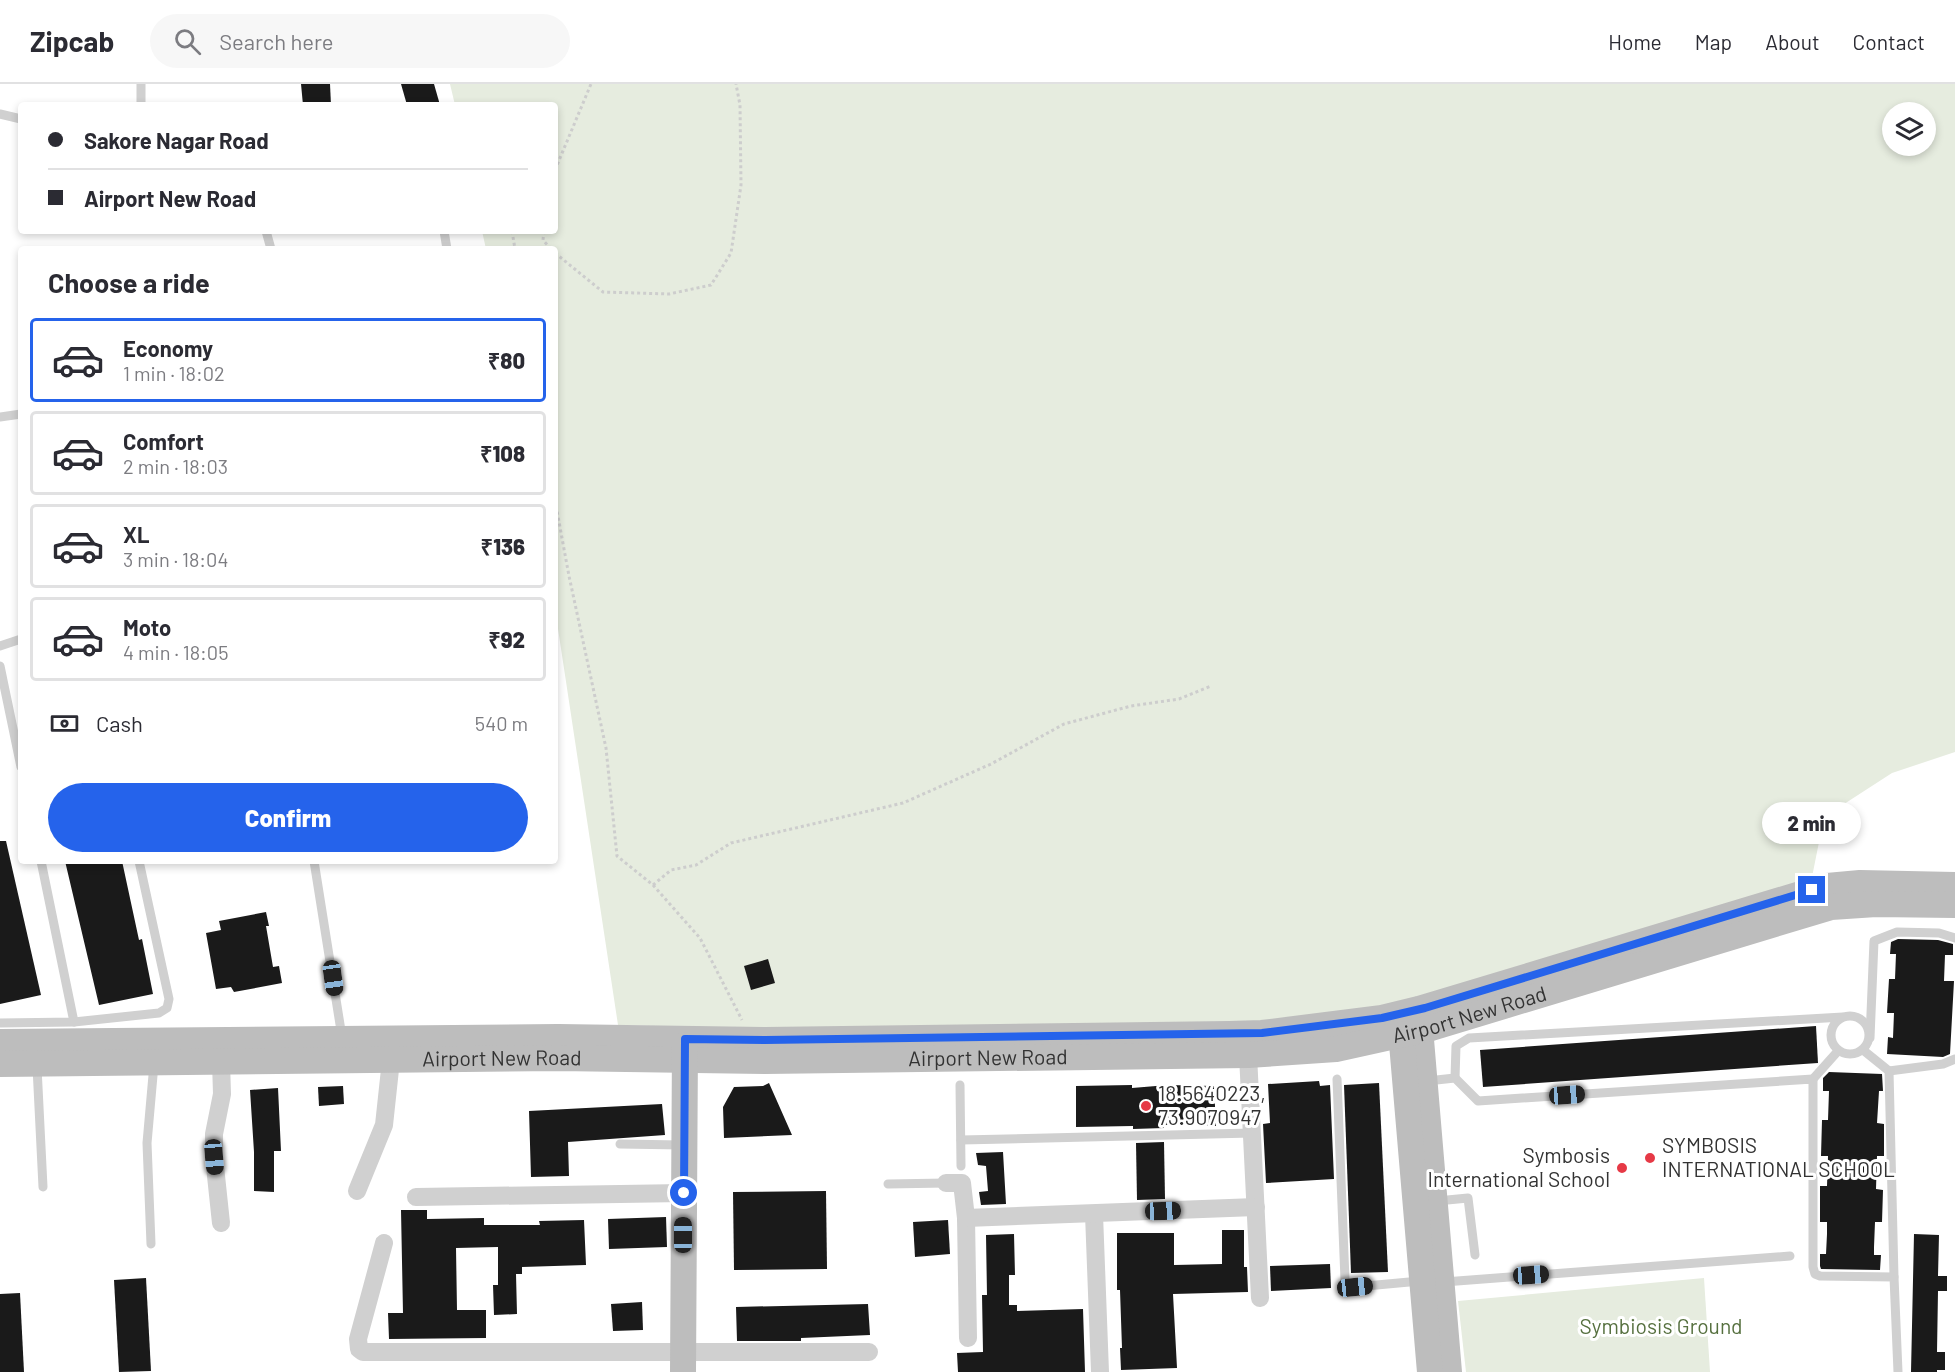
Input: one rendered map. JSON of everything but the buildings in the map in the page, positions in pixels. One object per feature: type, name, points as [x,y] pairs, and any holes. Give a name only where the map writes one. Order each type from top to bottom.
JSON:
[{"type":"main road","name":"Airport New Road","points":[[0,1042],[547,1037],[685,1050],[765,1061],[1248,1055],[1336,1049],[1410,1022],[1827,886],[1860,883],[1955,885]]},
{"type":"main road","name":"Airport New Road","points":[[0,1064],[558,1058],[685,1050],[753,1040],[1262,1033],[1382,1018],[1410,1022],[1831,907],[1876,904],[1955,905]]},
{"type":"main road","points":[[1410,1022],[1425,1081],[1435,1201],[1430,1372]]},
{"type":"main road","points":[[1410,1022],[1432,1281],[1449,1372]]},
{"type":"main road","points":[[682,1362],[685,1050]]},
{"type":"street","points":[[1248,1055],[1260,1298]]},
{"type":"street","points":[[357,1191],[384,1125],[391,1060]]},
{"type":"street","points":[[221,1062],[222,1094],[214,1134],[214,1157],[221,1223]]},
{"type":"street","points":[[946,1183],[962,1183],[966,1218],[968,1338]]},
{"type":"street","points":[[416,1197],[684,1193]]},
{"type":"street","points":[[966,1218],[1256,1207]]},
{"type":"street","points":[[1094,1214],[1100,1372]]},
{"type":"street","points":[[384,1243],[358,1340],[359,1349],[363,1352],[682,1362],[869,1352]]},
{"type":"lane","points":[[141,84],[141,102]]},
{"type":"lane","points":[[0,114],[18,117]]},
{"type":"lane","points":[[0,417],[18,414]]},
{"type":"lane","points":[[0,646],[18,640]]},
{"type":"lane","points":[[0,666],[18,753]]},
{"type":"lane","points":[[41,864],[74,1022]]},
{"type":"lane","points":[[0,1023],[74,1022],[159,1013],[167,1008],[169,999],[140,864]]},
{"type":"lane","points":[[314,864],[342,1039]]},
{"type":"lane","points":[[1843,1017],[1833,1026],[1831,1033],[1834,1046],[1838,1051],[1851,1055],[1863,1050],[1870,1038],[1874,941],[1897,932],[1939,933],[1955,938]]},
{"type":"lane","points":[[1814,1079],[1478,1101],[1455,1078],[1456,1046],[1468,1038],[1850,1016],[1862,1020],[1867,1025],[1870,1038]]},
{"type":"lane","points":[[1863,1050],[1889,1071],[1943,1064],[1955,1059]]},
{"type":"lane","points":[[1838,1051],[1814,1079],[1813,1267],[1815,1274],[1820,1276],[1894,1277]]},
{"type":"lane","points":[[151,1244],[147,1143],[154,1063]]},
{"type":"lane","points":[[36,1064],[43,1187]]},
{"type":"lane","points":[[1889,1071],[1898,1372]]},
{"type":"lane","points":[[1425,1081],[1455,1078]]},
{"type":"lane","points":[[1337,1079],[1345,1280],[1348,1286],[1790,1256]]},
{"type":"lane","points":[[960,1085],[961,1166]]},
{"type":"lane","points":[[961,1140],[1252,1133]]},
{"type":"lane","points":[[620,1144],[684,1145]]},
{"type":"lane","points":[[888,1184],[946,1183]]},
{"type":"lane","points":[[1435,1201],[1468,1198],[1475,1255]]},
{"type":"path","points":[[558,163],[591,84]]},
{"type":"path","points":[[558,255],[603,292],[669,294],[711,285],[731,253],[741,185],[740,105],[736,84]]},
{"type":"path","points":[[558,516],[606,748],[617,856],[653,885],[700,938],[753,1040]]},
{"type":"path","points":[[653,885],[671,870],[696,864],[731,843],[903,803],[990,764],[1064,724],[1131,706],[1179,699],[1211,686]]},
{"type":"green space","points":[[450,84],[1955,84],[1955,752],[1892,773],[1824,817],[1811,882],[1378,1013],[1288,1024],[759,1029],[618,1025],[558,629],[558,246],[485,246],[483,234],[558,234],[558,102],[454,102]]},
{"type":"green space","name":"Symbiosis Ground","points":[[1704,1278],[1710,1372],[1466,1372],[1458,1301]]},
{"type":"place","name":"18.5640223, 73.9070947","points":[[1146,1106]]},
{"type":"place","name":"SYMBOSIS INTERNATIONAL SCHOOL","points":[[1650,1158]]},
{"type":"place","name":"Symbosis International School","points":[[1622,1168]]},
{"type":"route","points":[[684,1193],[685,1039],[1229,1034],[1262,1033],[1382,1018],[1425,1008],[1812,890]]}]
